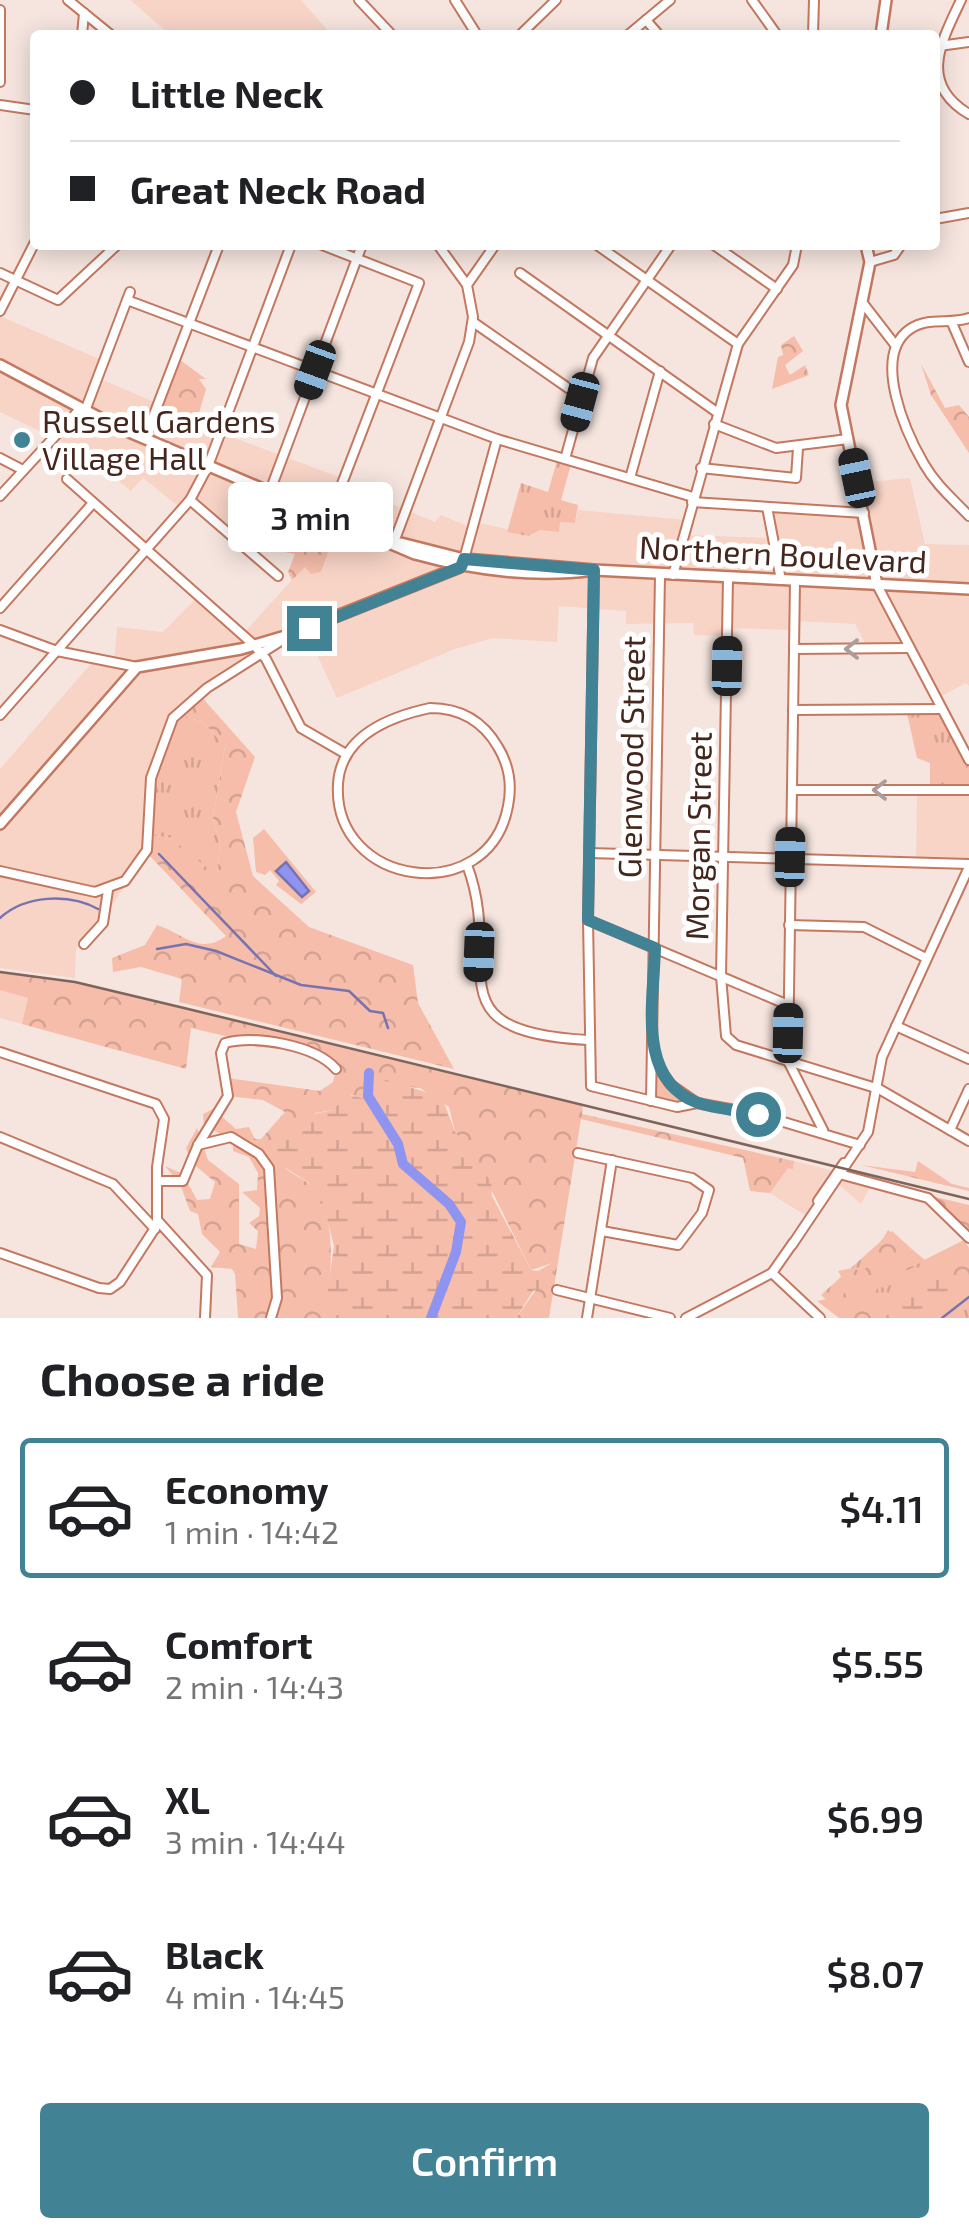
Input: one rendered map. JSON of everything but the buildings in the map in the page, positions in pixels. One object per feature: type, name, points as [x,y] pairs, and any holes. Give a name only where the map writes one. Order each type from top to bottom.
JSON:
[{"type":"main road","points":[[882,30],[886,0]]},
{"type":"main road","points":[[867,250],[870,262],[840,405],[878,584]]},
{"type":"main road","name":"Northern Boulevard","points":[[0,365],[82,410],[208,466],[394,542],[462,563]]},
{"type":"main road","name":"Northern Boulevard","points":[[394,542],[415,554],[462,563],[569,573],[594,570],[969,589]]},
{"type":"main road","points":[[415,554],[429,565],[427,578]]},
{"type":"main road","points":[[0,824],[137,667],[257,649],[462,563]]},
{"type":"street","points":[[68,0],[105,30]]},
{"type":"street","points":[[359,0],[387,30]]},
{"type":"street","points":[[454,0],[474,30]]},
{"type":"street","points":[[538,0],[544,10]]},
{"type":"street","points":[[525,30],[556,0]]},
{"type":"street","points":[[634,30],[670,0]]},
{"type":"street","points":[[752,0],[773,30]]},
{"type":"street","points":[[813,30],[814,0]]},
{"type":"street","points":[[940,42],[961,0]]},
{"type":"street","points":[[0,10],[0,82]]},
{"type":"street","points":[[82,30],[84,13]]},
{"type":"street","points":[[646,20],[655,30]]},
{"type":"street","points":[[949,26],[958,42]]},
{"type":"street","points":[[940,46],[969,42]]},
{"type":"street","points":[[940,80],[951,100],[969,114]]},
{"type":"street","points":[[0,105],[30,109]]},
{"type":"street","points":[[940,218],[969,213]]},
{"type":"street","points":[[0,310],[31,250]]},
{"type":"street","points":[[0,273],[58,300],[112,250]]},
{"type":"street","points":[[145,438],[217,250]]},
{"type":"street","points":[[0,716],[190,500],[208,466],[288,250]]},
{"type":"street","points":[[330,515],[418,285],[411,278],[335,250]]},
{"type":"street","points":[[270,490],[360,250]]},
{"type":"street","points":[[394,542],[473,322],[467,285],[442,250]]},
{"type":"street","points":[[467,285],[492,250]]},
{"type":"street","points":[[605,250],[738,344]]},
{"type":"street","points":[[565,459],[593,358],[667,250]]},
{"type":"street","points":[[721,250],[777,289]]},
{"type":"street","points":[[673,575],[738,344],[796,260],[797,250]]},
{"type":"street","points":[[870,262],[894,255],[898,250]]},
{"type":"street","points":[[520,273],[718,413]]},
{"type":"street","points":[[0,496],[82,410],[128,296],[189,324],[496,439],[693,499],[864,514]]},
{"type":"street","points":[[862,302],[896,346]]},
{"type":"street","points":[[968,513],[950,499],[923,462],[906,424],[895,379],[896,346],[906,332],[922,322],[952,323],[969,318]]},
{"type":"street","points":[[473,322],[581,398]]},
{"type":"street","points":[[952,323],[969,362]]},
{"type":"street","points":[[630,478],[660,371]]},
{"type":"street","points":[[714,424],[763,445],[798,448],[848,439]]},
{"type":"street","points":[[462,563],[496,439]]},
{"type":"street","points":[[702,468],[796,478],[798,448]]},
{"type":"street","points":[[0,458],[23,470]]},
{"type":"street","points":[[66,479],[257,649],[298,725],[346,754]]},
{"type":"street","points":[[190,500],[278,576]]},
{"type":"street","points":[[0,608],[93,503]]},
{"type":"street","points":[[767,507],[781,580]]},
{"type":"street","points":[[594,570],[588,1077],[598,1090],[677,1107],[697,1103]]},
{"type":"street","name":"Glenwood Street","points":[[651,1101],[660,574]]},
{"type":"street","name":"Morgan Street","points":[[728,578],[721,976],[726,1036],[736,1044],[788,1061]]},
{"type":"street","points":[[794,581],[788,1061],[823,1130]]},
{"type":"street","points":[[878,584],[969,760]]},
{"type":"street","points":[[0,630],[57,651],[137,667]]},
{"type":"street","points":[[794,649],[909,648]]},
{"type":"street","points":[[0,871],[94,892],[126,882],[147,850],[151,778],[173,718],[257,649]]},
{"type":"street","points":[[793,710],[942,709]]},
{"type":"street","points":[[419,710],[455,710],[477,722],[502,753],[509,777],[509,801],[497,835],[467,864],[427,875],[389,868],[371,857],[351,836],[340,808],[338,785],[346,754],[372,729],[419,710]]},
{"type":"street","points":[[792,790],[969,790]]},
{"type":"street","points":[[589,853],[969,865],[882,1056],[872,1124],[842,1175],[772,1272],[686,1318]]},
{"type":"street","points":[[467,864],[479,906],[478,976],[490,1008],[522,1034],[588,1040]]},
{"type":"street","points":[[84,944],[104,923],[108,890]]},
{"type":"street","points":[[588,920],[788,1004]]},
{"type":"street","points":[[790,925],[864,927],[926,958]]},
{"type":"street","points":[[896,1026],[969,1059]]},
{"type":"street","points":[[157,1181],[184,1181],[198,1144],[228,1096],[221,1054],[228,1042],[265,1042],[307,1052],[327,1060],[336,1069]]},
{"type":"street","points":[[0,1052],[159,1106],[164,1119],[157,1225],[120,1282],[110,1289],[0,1253]]},
{"type":"street","points":[[654,1060],[670,1085],[697,1103],[823,1130],[857,1149]]},
{"type":"street","points":[[788,1061],[879,1089],[969,1141]]},
{"type":"street","points":[[950,1130],[969,1090]]},
{"type":"street","points":[[198,1144],[231,1137],[259,1154],[269,1168],[277,1298],[271,1318]]},
{"type":"street","points":[[0,1138],[113,1184],[207,1275],[205,1318]]},
{"type":"street","points":[[792,1245],[832,1179],[857,1149]]},
{"type":"street","points":[[578,1153],[692,1178],[709,1190],[710,1197],[686,1239],[675,1246],[602,1231]]},
{"type":"street","points":[[588,1318],[612,1160]]},
{"type":"street","points":[[842,1175],[928,1198],[969,1238]]},
{"type":"street","points":[[772,1272],[820,1318]]},
{"type":"street","points":[[556,1290],[670,1318]]},
{"type":"shaded area","points":[[130,0],[301,0],[328,30],[165,30]]},
{"type":"shaded area","points":[[0,316],[104,361],[98,378],[197,420],[197,424],[344,479],[343,484],[435,522],[441,515],[472,528],[475,522],[528,534],[559,521],[575,523],[578,510],[687,520],[684,535],[772,538],[767,507],[863,513],[858,483],[910,478],[925,544],[969,545],[969,686],[966,683],[936,699],[909,649],[868,649],[855,624],[795,621],[794,630],[728,628],[727,636],[694,635],[693,623],[626,624],[626,611],[559,606],[557,642],[494,638],[455,649],[337,698],[305,629],[204,690],[147,850],[105,917],[76,949],[75,978],[0,968],[0,769],[95,659],[114,662],[117,627],[163,632],[198,596],[242,635],[308,562],[266,524],[245,547],[190,500],[182,509],[143,478],[131,491],[85,453],[0,412]]},
{"type":"shaded area","points":[[917,790],[969,790],[969,864],[916,862]]},
{"type":"shaded area","points":[[0,990],[28,998],[22,1024],[0,1018]]},
{"type":"shaded area","points":[[794,1161],[873,1182],[861,1204],[836,1182],[811,1219],[770,1193],[788,1167],[793,1168]]},
{"type":"green space","points":[[794,336],[803,351],[785,365],[790,375],[805,365],[809,375],[772,389],[778,357],[783,355],[781,345]]},
{"type":"green space","points":[[176,357],[206,379],[199,379],[206,389],[197,420],[158,405]]},
{"type":"green space","points":[[921,364],[945,408],[959,405],[969,417],[969,453],[931,395]]},
{"type":"green space","points":[[558,457],[572,461],[561,500],[578,505],[575,523],[560,522],[559,532],[540,530],[528,536],[507,532],[521,483],[548,492]]},
{"type":"green space","points":[[318,540],[316,552],[328,552],[321,572],[311,574],[305,567],[292,580],[288,572],[295,554],[284,552],[282,546],[308,549]]},
{"type":"green space","points":[[199,694],[255,757],[236,812],[253,876],[309,927],[413,965],[418,1003],[454,1069],[179,1002],[182,979],[141,967],[113,972],[112,958],[145,945],[157,925],[199,943],[216,942],[226,936],[146,852],[149,835],[171,838],[217,876],[220,843],[213,819],[225,746],[204,723],[177,713]]},
{"type":"green space","points":[[906,709],[941,709],[969,760],[969,790],[930,790],[930,763],[917,758]]},
{"type":"green space","points":[[177,713],[204,723],[225,746],[213,819],[220,843],[217,877],[171,838],[149,835],[149,795]]},
{"type":"green space","points":[[264,829],[316,892],[301,904],[276,885],[279,881],[270,870],[265,875],[256,872],[253,838]]},
{"type":"green space","points":[[0,972],[75,982],[583,1105],[582,1114],[794,1161],[793,1169],[788,1168],[770,1193],[750,1191],[743,1158],[581,1119],[549,1318],[516,1318],[556,1262],[531,1270],[481,1169],[455,1132],[449,1107],[420,1088],[397,1086],[363,1101],[352,1095],[333,1110],[315,1113],[284,1167],[309,1184],[325,1211],[331,1267],[324,1318],[238,1318],[235,1274],[232,1269],[211,1267],[220,1252],[202,1234],[198,1214],[190,1211],[180,1184],[165,1166],[183,1174],[197,1200],[210,1199],[215,1182],[191,1162],[186,1148],[197,1128],[208,1160],[239,1184],[239,1244],[256,1249],[258,1231],[249,1223],[259,1216],[260,1208],[242,1192],[257,1190],[258,1173],[249,1157],[233,1151],[233,1141],[204,1125],[203,1114],[213,1109],[236,1129],[249,1127],[255,1139],[261,1139],[285,1112],[263,1100],[228,1096],[227,1078],[320,1091],[333,1082],[336,1069],[327,1060],[191,1028],[186,1069],[22,1024],[28,998],[0,990]]},
{"type":"green space","points":[[654,1060],[664,1077],[697,1103],[687,1106],[651,1101]]},
{"type":"green space","points":[[386,1080],[442,1097],[455,1132],[491,1182],[492,1196],[531,1270],[538,1271],[556,1261],[552,1284],[533,1291],[516,1318],[324,1318],[334,1246],[325,1211],[308,1182],[284,1167],[273,1167],[267,1155],[304,1116],[333,1110],[347,1095],[371,1100],[378,1084]]},
{"type":"green space","points":[[918,1161],[969,1191],[861,1165],[915,1172]]},
{"type":"green space","points":[[873,1182],[969,1205],[969,1238],[928,1198]]},
{"type":"green space","points":[[888,1230],[925,1260],[908,1270],[898,1269],[887,1289],[878,1286],[873,1299],[874,1318],[839,1318],[817,1301],[842,1296],[848,1289],[838,1271],[853,1268],[863,1273]]},
{"type":"green space","points":[[892,1231],[924,1260],[964,1240],[969,1248],[969,1318],[846,1318],[821,1295]]},
{"type":"green space","points":[[969,1257],[969,1280],[955,1287],[939,1286],[944,1268]]},
{"type":"green space","points":[[937,1262],[945,1265],[939,1286],[955,1287],[968,1280],[969,1287],[942,1306],[935,1318],[880,1318],[899,1295],[924,1285]]},
{"type":"water","points":[[286,862],[309,891],[302,897],[276,871]]},
{"type":"waterway","points":[[159,854],[276,976]]},
{"type":"waterway","points":[[0,918],[22,905],[48,899],[74,900],[98,909]]},
{"type":"waterway","points":[[157,949],[186,944],[216,951],[301,985],[349,991],[370,1011],[383,1013],[388,1028]]},
{"type":"waterway","points":[[369,1073],[368,1096],[398,1144],[403,1164],[449,1204],[461,1222],[456,1252],[431,1318]]},
{"type":"waterway","points":[[942,1318],[969,1297]]},
{"type":"railway","points":[[0,972],[75,982],[969,1199]]},
{"type":"place","name":"Russell Gardens Village Hall","points":[[22,440]]},
{"type":"route","points":[[309,628],[461,567],[464,559],[594,570],[588,920],[655,948],[654,1060],[670,1085],[697,1103],[758,1114]]}]
